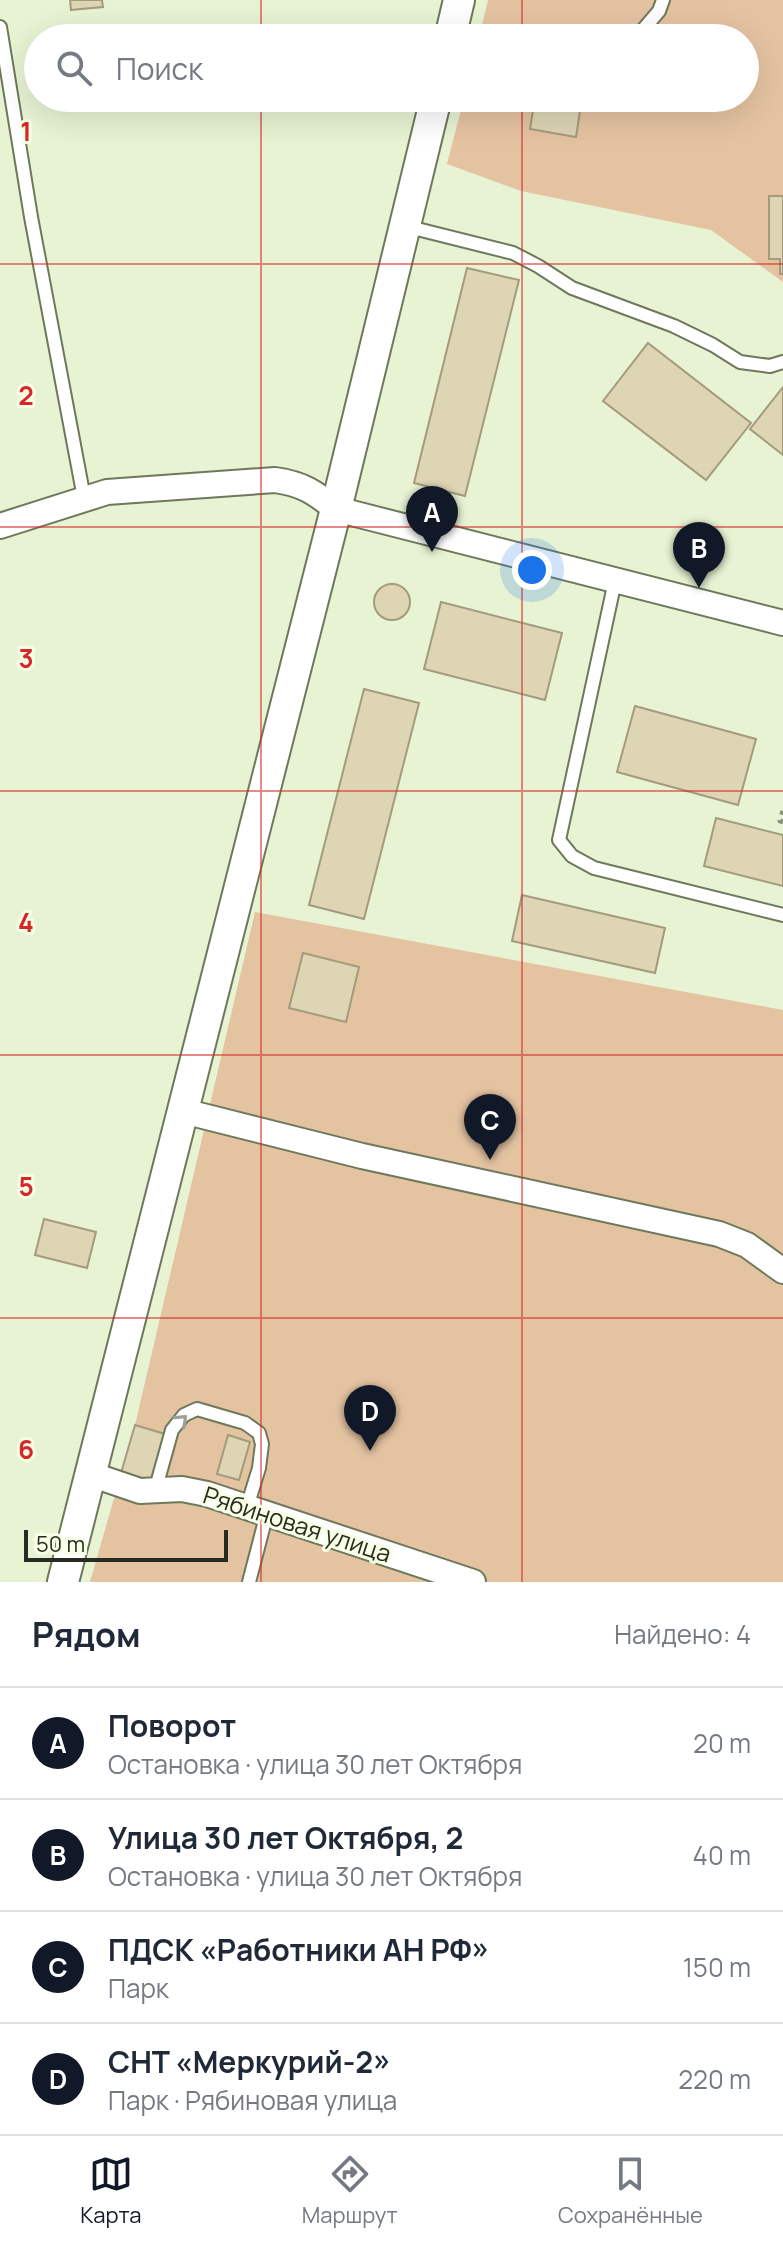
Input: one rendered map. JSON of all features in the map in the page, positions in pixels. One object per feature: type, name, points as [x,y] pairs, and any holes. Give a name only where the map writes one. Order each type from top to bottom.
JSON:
[{"type":"street","points":[[453,24],[459,0]]},
{"type":"street","points":[[63,1582],[104,1479],[183,1111],[336,509],[433,112]]},
{"type":"street","points":[[0,526],[107,492],[275,480],[311,489],[336,509],[783,623]]},
{"type":"street","points":[[183,1111],[362,1156],[719,1234],[747,1245],[783,1271]]},
{"type":"street","name":"Рябиновая улица","points":[[104,1479],[140,1491],[182,1489],[207,1494],[473,1582]]},
{"type":"lane","points":[[648,24],[659,11],[663,0]]},
{"type":"lane","points":[[0,27],[31,217],[84,498]]},
{"type":"lane","points":[[405,226],[513,253],[572,288],[674,326],[740,362],[770,366],[783,362]]},
{"type":"lane","points":[[615,581],[559,840],[572,856],[594,868],[783,915]]},
{"type":"lane","points":[[155,1491],[172,1430],[184,1415],[197,1409],[245,1423],[259,1433],[262,1444],[249,1582]]},
{"type":"path","points":[[783,811],[780,821],[783,822]]},
{"type":"shaded area","points":[[488,0],[783,0],[783,282],[711,230],[521,191],[447,164],[460,112],[759,112],[759,24],[482,24]]},
{"type":"shaded area","points":[[255,912],[783,1010],[783,1582],[90,1582],[135,1425]]},
{"type":"building","points":[[70,0],[102,0],[103,7],[71,10]]},
{"type":"building","points":[[533,112],[580,112],[576,137],[530,129]]},
{"type":"building","points":[[769,196],[783,196],[783,274],[780,274],[780,259],[769,259]]},
{"type":"building","points":[[467,268],[519,280],[465,496],[414,483]]},
{"type":"building","points":[[648,343],[751,423],[706,480],[603,401]]},
{"type":"building","points":[[783,387],[783,455],[750,429]]},
{"type":"building","points":[[392,584],[405,589],[410,602],[405,615],[392,620],[379,615],[374,602],[379,589]]},
{"type":"building","points":[[441,602],[562,633],[545,700],[424,669]]},
{"type":"building","points":[[364,689],[419,703],[364,919],[309,905]]},
{"type":"building","points":[[635,706],[756,739],[738,805],[617,772]]},
{"type":"building","points":[[716,818],[783,835],[783,886],[704,866]]},
{"type":"building","points":[[522,895],[665,928],[655,973],[512,941]]},
{"type":"building","points":[[303,953],[359,967],[346,1022],[289,1008]]},
{"type":"building","points":[[44,1219],[96,1232],[87,1268],[35,1255]]},
{"type":"building","points":[[135,1425],[165,1434],[151,1482],[121,1473]]},
{"type":"building","points":[[228,1435],[250,1442],[239,1480],[217,1474]]},
{"type":"place","name":"Поворот","points":[[432,552]]},
{"type":"place","name":"Улица 30 лет Октября, 2","points":[[699,588]]},
{"type":"place","name":"ПДСК «Работники АН РФ»","points":[[490,1160]]},
{"type":"place","name":"СНТ «Меркурий-2»","points":[[370,1451]]}]
